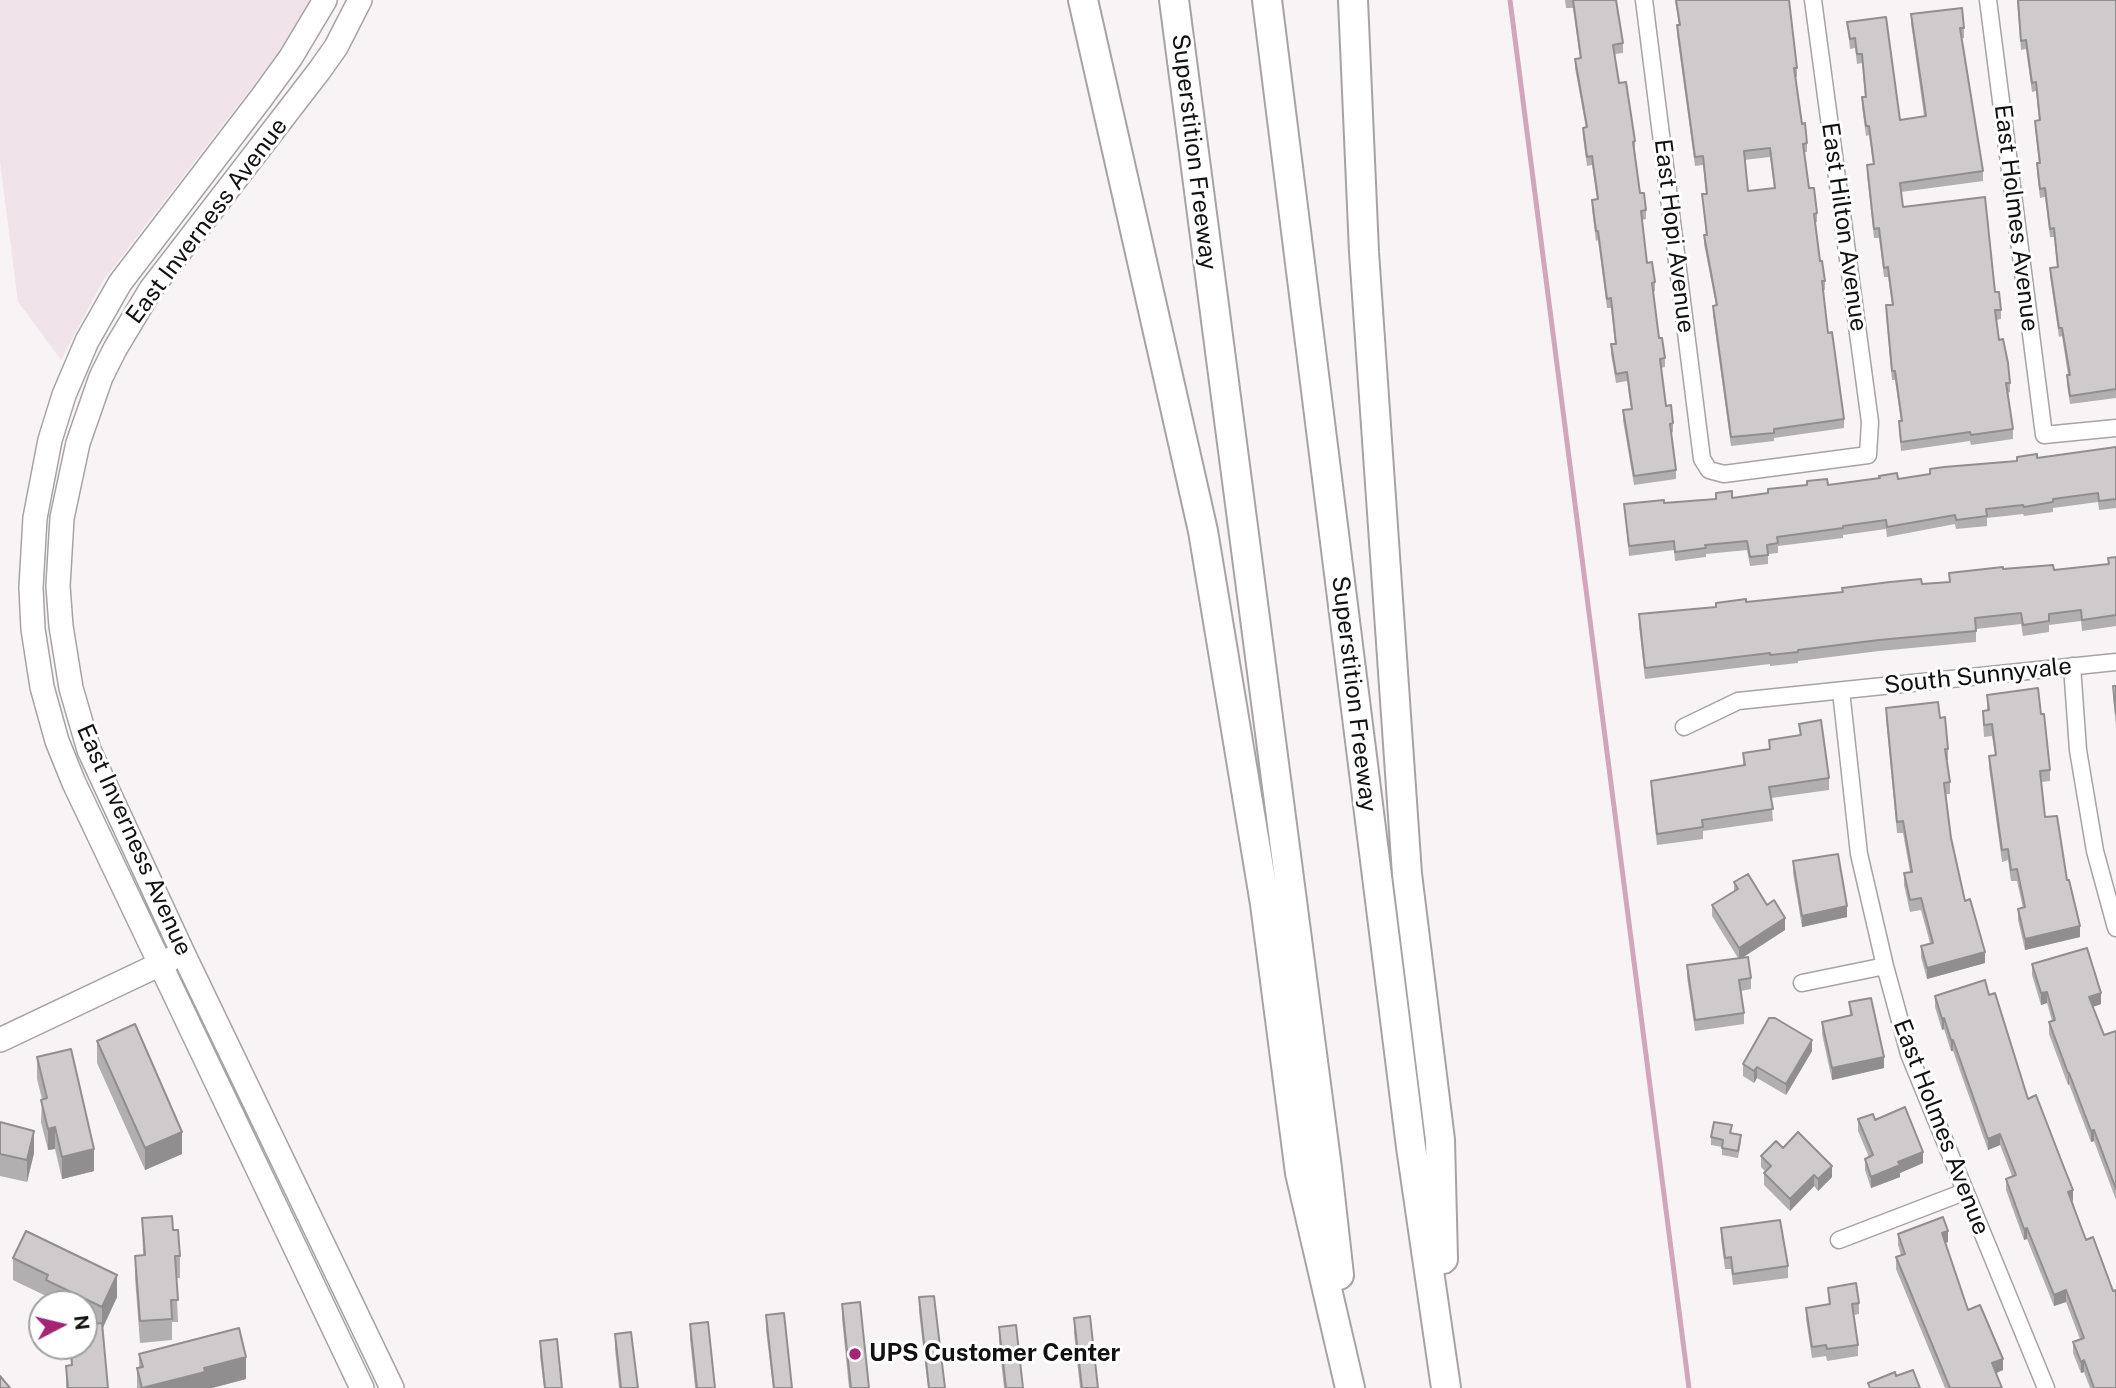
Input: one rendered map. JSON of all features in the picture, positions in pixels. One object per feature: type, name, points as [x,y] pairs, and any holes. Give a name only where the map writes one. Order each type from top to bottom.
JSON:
[{"type":"highway","points":[[1083,0],[1203,531],[1265,904],[1300,1173],[1351,1388]]},
{"type":"highway","name":"Superstition Freeway","points":[[1174,0],[1327,1168],[1351,1388]]},
{"type":"highway","name":"Superstition Freeway","points":[[1267,0],[1411,1147],[1446,1388]]},
{"type":"highway","points":[[1353,0],[1364,252],[1407,874],[1440,1140],[1446,1388]]},
{"type":"street","name":"East Inverness Avenue","points":[[325,0],[291,57],[120,283],[87,341],[64,395],[50,440],[35,518],[31,587],[42,687],[57,741],[74,783],[362,1388]]},
{"type":"street","name":"East Inverness Avenue","points":[[360,0],[335,47],[285,118],[151,289],[115,349],[97,387],[78,443],[62,518],[58,586],[71,688],[89,750],[183,953],[392,1388]]},
{"type":"street","name":"East Hopi Avenue","points":[[1644,0],[1702,458],[1709,470],[1724,474],[1868,455]]},
{"type":"street","name":"East Hilton Avenue","points":[[1813,0],[1870,422],[1868,455]]},
{"type":"street","name":"East Holmes Avenue","points":[[1988,0],[2044,435],[2116,428]]},
{"type":"street","points":[[262,97],[285,118]]},
{"type":"street","points":[[31,587],[58,586]]},
{"type":"street","name":"South Sunnyvale","points":[[1684,727],[1738,701],[2116,662]]},
{"type":"street","points":[[2072,666],[2078,750],[2095,851],[2116,928]]},
{"type":"street","name":"East Holmes Avenue","points":[[1841,691],[1859,854],[1885,967],[1909,1054],[2046,1388]]},
{"type":"street","points":[[0,1040],[183,953]]},
{"type":"street","points":[[1802,983],[1885,967]]},
{"type":"street","points":[[1839,1240],[1964,1192]]},
{"type":"shaded area","points":[[0,0],[312,0],[289,39],[103,281],[61,360],[18,302],[0,162]]},
{"type":"building","points":[[1573,0],[1616,0],[1623,43],[1613,45],[1619,83],[1626,82],[1640,193],[1644,193],[1646,210],[1641,211],[1647,263],[1652,262],[1655,282],[1652,283],[1659,338],[1662,338],[1665,358],[1660,359],[1666,406],[1671,405],[1673,423],[1670,424],[1676,470],[1634,476],[1623,410],[1632,409],[1627,372],[1616,374],[1611,344],[1616,344],[1611,298],[1607,299],[1592,200],[1598,199],[1592,156],[1587,157],[1583,128],[1587,127],[1575,59],[1581,58]]},
{"type":"building","points":[[1676,0],[1789,0],[1797,68],[1794,68],[1807,143],[1803,144],[1809,188],[1814,188],[1817,213],[1814,214],[1825,281],[1822,281],[1828,333],[1832,332],[1844,419],[1774,429],[1774,433],[1731,437],[1713,306],[1717,305],[1704,235],[1707,235],[1702,194],[1707,194],[1703,156],[1695,157],[1677,25],[1680,25]],"holes":[[[1770,148],[1775,188],[1748,191],[1744,151]]]},
{"type":"building","points":[[2018,0],[2116,0],[2116,389],[2070,396],[2067,375],[2070,375],[2062,328],[2059,328],[2050,268],[2058,267],[2054,228],[2050,229],[2045,188],[2040,189],[2037,163],[2040,163],[2035,121],[2040,120],[2036,82],[2032,83],[2026,40],[2021,41]]},
{"type":"building","points":[[1962,8],[1964,28],[1960,28],[1983,171],[1900,183],[1903,207],[1985,197],[1995,292],[1999,292],[2001,310],[1995,310],[1999,340],[2003,339],[2008,363],[2010,383],[2006,383],[2013,429],[1901,442],[1899,421],[1902,421],[1895,371],[1892,371],[1886,305],[1893,305],[1888,267],[1884,268],[1879,228],[1874,229],[1867,165],[1874,164],[1862,97],[1866,97],[1862,54],[1857,54],[1855,38],[1850,39],[1847,22],[1886,17],[1900,120],[1926,116],[1911,14]]},
{"type":"building","points":[[2116,447],[2116,499],[2099,501],[2098,493],[2053,499],[2053,502],[2024,507],[1986,509],[1987,516],[1956,520],[1955,515],[1887,527],[1886,520],[1843,526],[1777,537],[1778,543],[1767,545],[1768,555],[1750,557],[1747,541],[1705,545],[1706,548],[1675,552],[1674,541],[1629,546],[1624,504],[1716,499],[1716,493],[1732,491],[1732,498],[1768,493],[1768,489],[1807,485],[1807,481],[1827,479],[1828,485],[1897,473],[1898,479],[1930,474],[1930,469],[2017,461],[2017,457],[2037,454],[2037,458]]},
{"type":"building","points":[[2116,557],[2116,615],[2082,620],[2081,610],[2049,614],[2049,621],[2023,625],[2021,613],[1975,618],[1976,631],[1645,668],[1639,614],[1716,607],[1716,603],[1746,599],[1746,602],[1843,592],[1842,588],[1890,582],[1921,579],[1922,584],[1950,582],[1949,573],[2003,567],[2053,565],[2054,570],[2109,564],[2108,558]]},
{"type":"building","points":[[2113,686],[2116,686],[2116,714]]},
{"type":"building","points":[[2038,688],[2041,714],[2044,714],[2050,770],[2040,771],[2045,817],[2057,816],[2067,880],[2080,926],[2025,939],[2018,909],[2025,907],[2017,869],[2011,870],[2008,849],[2002,850],[1989,756],[1996,755],[1992,724],[1984,725],[1983,711],[1989,710],[1987,695]]},
{"type":"building","points":[[1938,702],[1940,718],[1945,717],[1948,749],[1945,749],[1950,782],[1944,783],[1951,838],[1965,901],[1970,899],[1985,952],[1927,968],[1921,946],[1933,943],[1921,898],[1910,900],[1904,873],[1912,872],[1903,821],[1897,822],[1886,708]]},
{"type":"building","points":[[1821,720],[1829,778],[1769,787],[1773,809],[1702,820],[1703,827],[1657,834],[1651,781],[1745,765],[1743,753],[1770,749],[1769,740],[1801,735],[1799,724]]},
{"type":"building","points":[[1838,854],[1847,906],[1802,916],[1793,861]]},
{"type":"building","points":[[1748,874],[1767,905],[1774,900],[1785,918],[1739,948],[1712,905],[1738,889],[1734,882]]},
{"type":"building","points":[[2087,948],[2101,993],[2089,997],[2104,1035],[2116,1031],[2116,1189],[2094,1130],[2091,1131],[2068,1073],[2049,1022],[2055,1020],[2047,992],[2041,993],[2032,964]]},
{"type":"building","points":[[1748,957],[1751,978],[1739,980],[1744,1013],[1695,1020],[1687,965]]},
{"type":"building","points":[[1985,980],[1989,995],[1995,993],[2028,1099],[2036,1095],[2073,1190],[2068,1192],[2086,1240],[2093,1237],[2113,1291],[2116,1290],[2116,1388],[2094,1388],[2084,1360],[2081,1362],[2073,1342],[2084,1338],[2066,1290],[2054,1295],[2027,1228],[2024,1229],[2006,1179],[2016,1175],[2000,1134],[1988,1139],[1953,1040],[1944,1018],[1942,1019],[1935,996]]},
{"type":"building","points":[[1871,998],[1884,1057],[1832,1068],[1822,1022],[1852,1015],[1849,1002]]},
{"type":"building","points":[[1769,1018],[1775,1018],[1812,1040],[1786,1084],[1757,1067],[1754,1071],[1743,1064]]},
{"type":"building","points":[[135,1024],[182,1132],[145,1148],[97,1041]]},
{"type":"building","points":[[71,1049],[94,1149],[62,1157],[55,1127],[48,1129],[41,1100],[47,1098],[37,1057]]},
{"type":"building","points":[[1905,1107],[1923,1152],[1871,1177],[1865,1159],[1873,1155],[1858,1119],[1873,1114],[1875,1120]]},
{"type":"building","points":[[0,1122],[34,1131],[27,1160],[0,1154]]},
{"type":"building","points":[[1714,1122],[1732,1125],[1730,1133],[1741,1135],[1738,1151],[1722,1148],[1723,1140],[1711,1137]]},
{"type":"building","points":[[1798,1132],[1832,1166],[1818,1179],[1814,1175],[1790,1199],[1764,1173],[1771,1166],[1761,1156],[1776,1141],[1783,1148]]},
{"type":"building","points":[[172,1216],[173,1230],[178,1230],[180,1256],[175,1256],[178,1300],[171,1300],[172,1319],[140,1321],[135,1256],[145,1255],[142,1218]]},
{"type":"building","points":[[1943,1217],[1948,1231],[1942,1233],[1968,1310],[1980,1305],[2003,1359],[1992,1363],[2002,1388],[1950,1388],[1896,1257],[1905,1254],[1898,1234]]},
{"type":"building","points":[[1780,1220],[1788,1266],[1733,1274],[1731,1257],[1725,1258],[1721,1228]]},
{"type":"building","points":[[26,1231],[117,1275],[102,1307],[98,1305],[98,1290],[67,1290],[46,1280],[48,1275],[13,1258]]},
{"type":"building","points":[[1856,1283],[1859,1303],[1852,1304],[1858,1345],[1827,1349],[1826,1345],[1812,1347],[1806,1308],[1830,1304],[1828,1288]]},
{"type":"building","name":"UPS Customer Center","points":[[934,1296],[945,1388],[929,1388],[919,1297]]},
{"type":"building","name":"UPS Customer Center","points":[[860,1302],[869,1388],[851,1388],[842,1304]]},
{"type":"building","points":[[784,1313],[792,1388],[774,1388],[766,1315]]},
{"type":"building","name":"UPS Customer Center","points":[[1090,1316],[1098,1388],[1082,1388],[1074,1318]]},
{"type":"building","points":[[708,1322],[715,1388],[697,1388],[690,1324]]},
{"type":"building","points":[[98,1323],[102,1323],[108,1388],[68,1388],[66,1366],[72,1365],[72,1360],[98,1360]]},
{"type":"building","name":"UPS Customer Center","points":[[1016,1325],[1023,1388],[1006,1388],[999,1327]]},
{"type":"building","points":[[239,1328],[246,1357],[204,1368],[205,1372],[142,1388],[137,1368],[143,1367],[139,1354]]},
{"type":"building","points":[[631,1332],[638,1388],[621,1388],[615,1334]]},
{"type":"building","points":[[557,1339],[562,1388],[545,1388],[540,1341]]},
{"type":"building","points":[[1913,1370],[1920,1388],[1870,1388],[1868,1383],[1895,1372],[1896,1376]]},
{"type":"building","points":[[0,1376],[10,1388],[0,1388]]},
{"type":"waterway","points":[[1510,0],[1689,1388]]},
{"type":"place","name":"UPS Customer Center","points":[[855,1354]]}]
